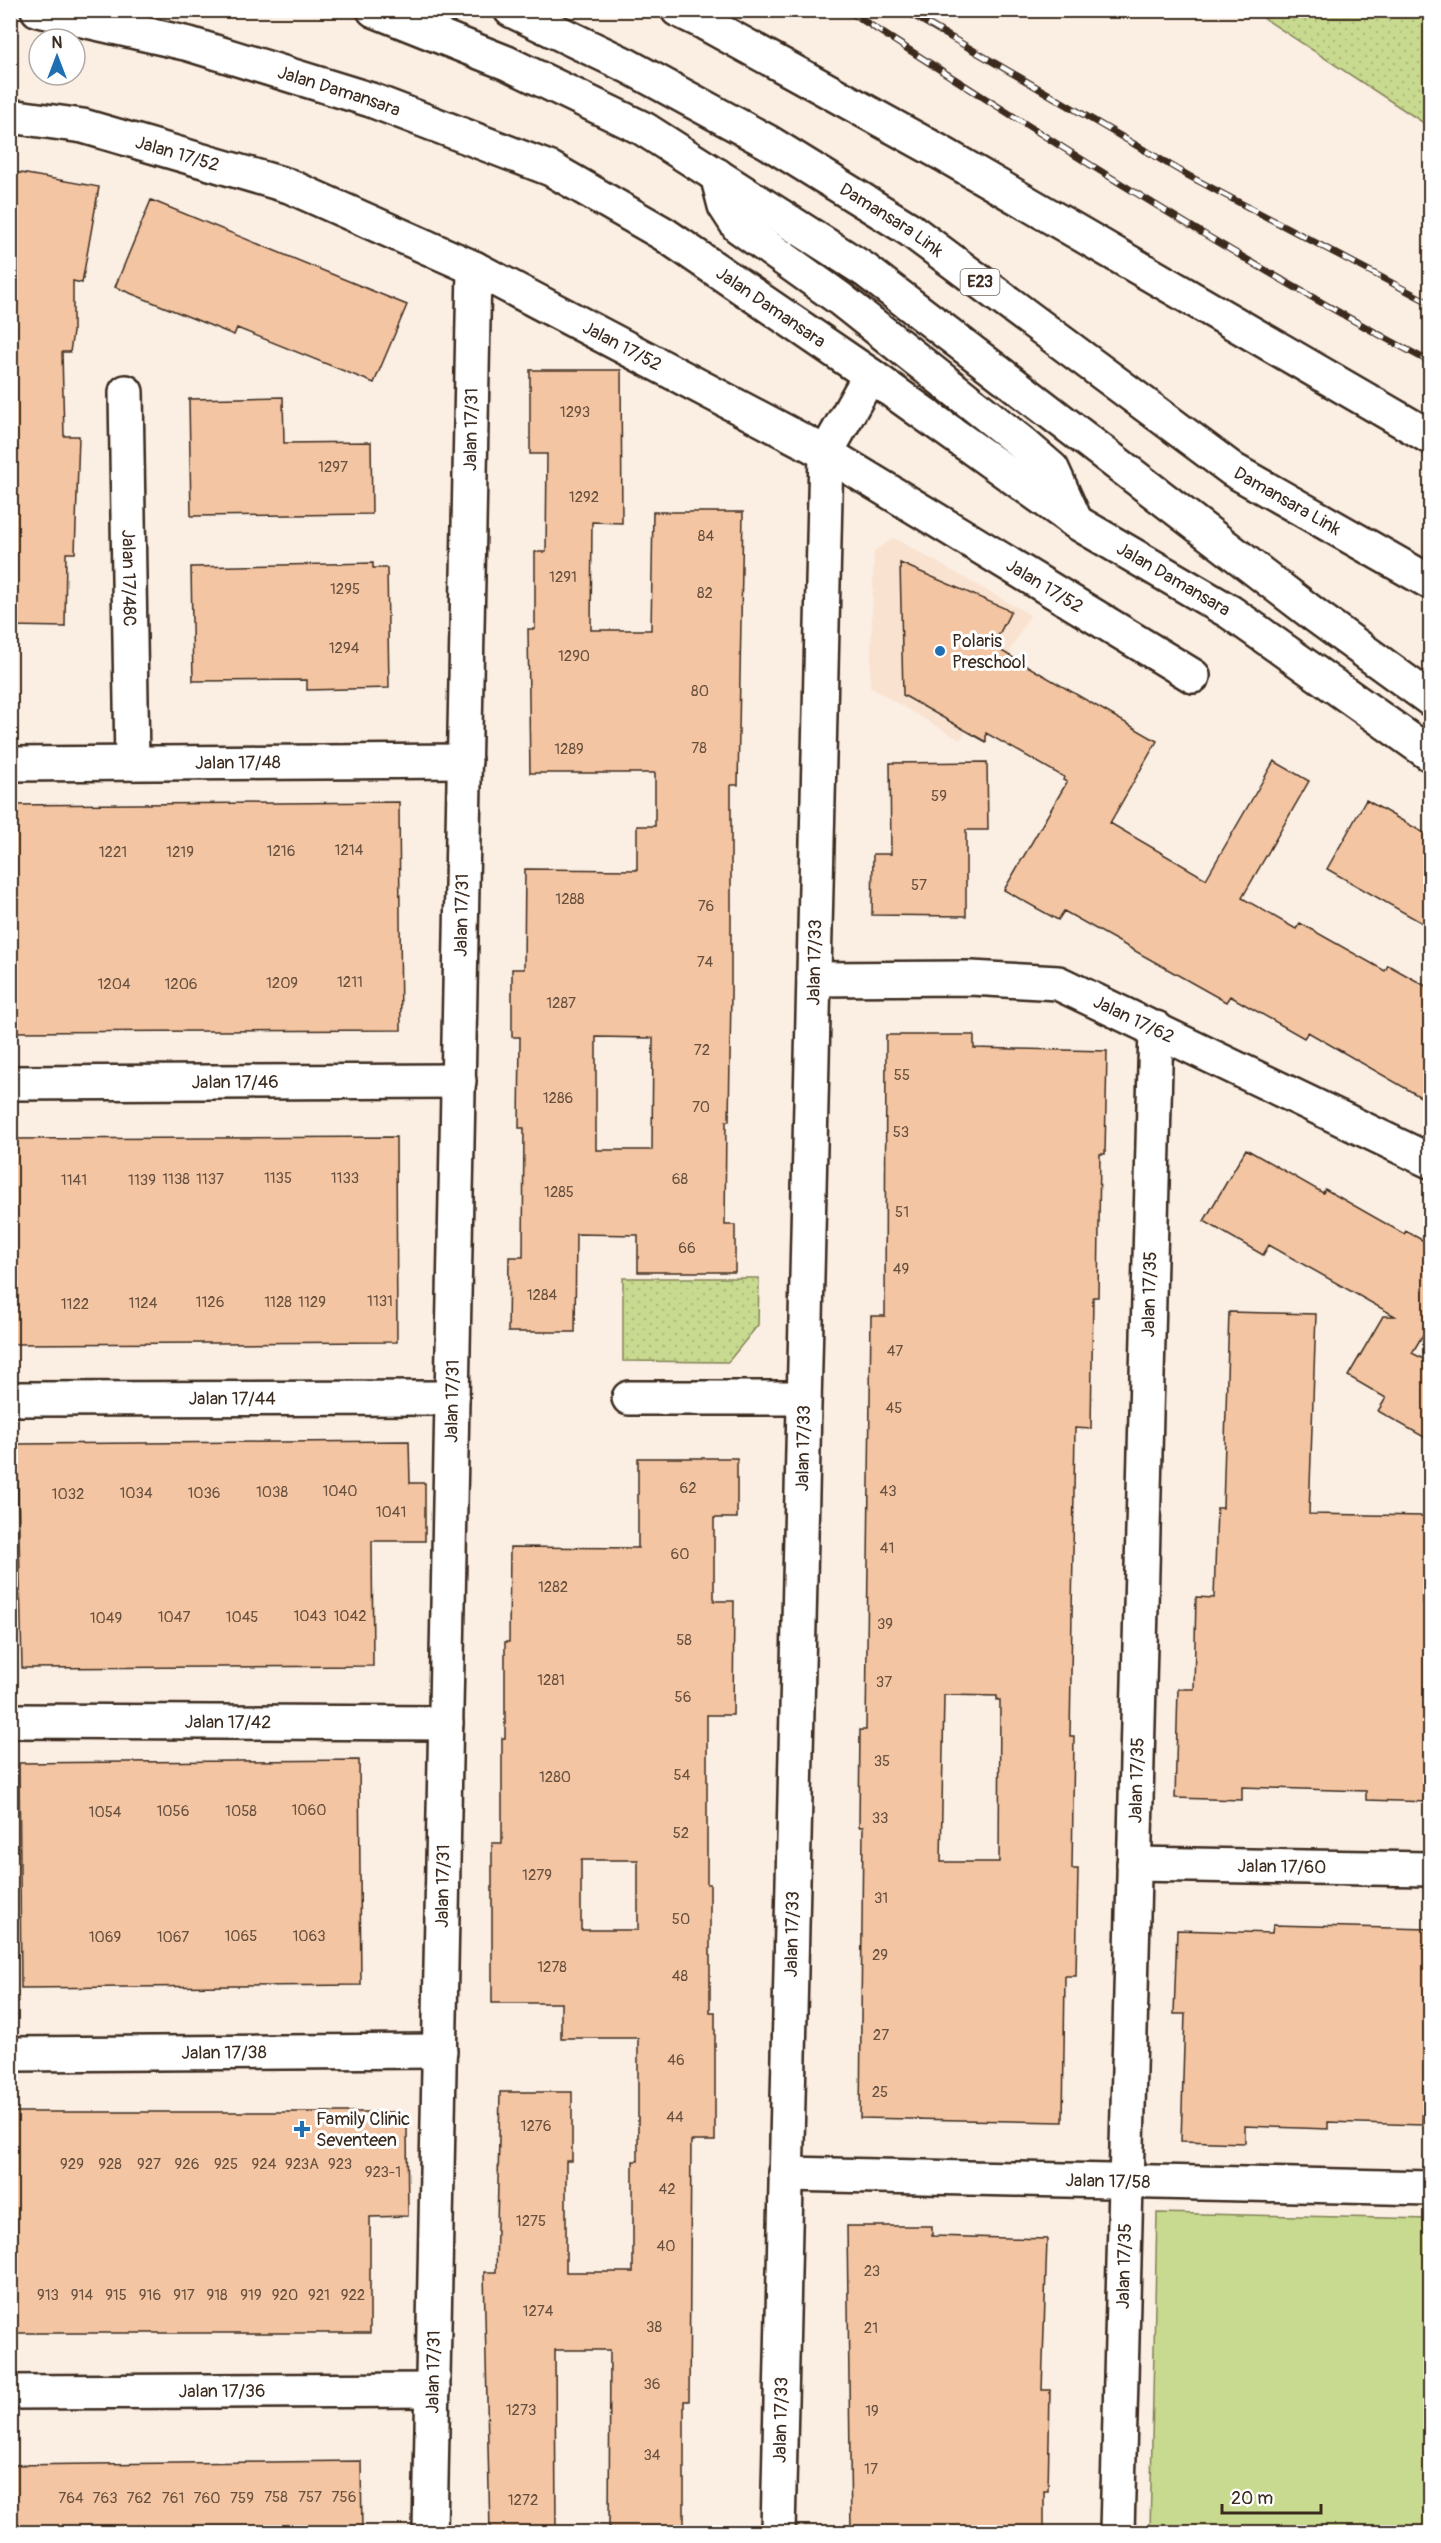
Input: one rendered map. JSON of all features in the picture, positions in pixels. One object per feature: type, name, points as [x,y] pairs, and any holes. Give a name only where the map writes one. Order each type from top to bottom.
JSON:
[{"type":"main road","name":"Jalan Damansara","points":[[38,10],[189,44],[371,100],[551,169],[664,234],[870,375],[1076,522],[1230,612],[1431,754]]},
{"type":"main road","points":[[374,10],[507,63],[644,129],[865,270],[1316,616],[1431,699]]},
{"type":"main road","name":"Damansara Link","points":[[512,10],[628,66],[768,142],[909,229],[1233,470],[1431,582]]},
{"type":"main road","points":[[692,15],[944,154],[1431,437]]},
{"type":"main road","name":"Jalan 17/52","points":[[10,116],[83,126],[289,186],[474,268],[826,453],[1193,676]]},
{"type":"main road","points":[[717,175],[725,206],[738,226],[839,298],[1052,469],[1076,522]]},
{"type":"main road","name":"Jalan 17/31","points":[[430,2532],[474,268]]},
{"type":"main road","name":"Jalan 17/33","points":[[778,2532],[826,453],[870,375]]},
{"type":"main road","name":"Jalan 17/48C","points":[[126,392],[132,763]]},
{"type":"main road","name":"Jalan 17/48","points":[[10,764],[465,761]]},
{"type":"main road","name":"Jalan 17/62","points":[[814,980],[971,978],[1058,983],[1431,1161]]},
{"type":"main road","name":"Jalan 17/35","points":[[1117,2532],[1156,1028]]},
{"type":"main road","name":"Jalan 17/46","points":[[10,1083],[459,1081]]},
{"type":"main road","name":"Jalan 17/44","points":[[10,1399],[452,1398]]},
{"type":"main road","points":[[629,1398],[804,1398]]},
{"type":"main road","name":"Jalan 17/42","points":[[10,1721],[446,1724]]},
{"type":"main road","name":"Jalan 17/60","points":[[1134,1864],[1431,1869]]},
{"type":"main road","name":"Jalan 17/38","points":[[10,2054],[440,2051]]},
{"type":"main road","name":"Jalan 17/58","points":[[786,2174],[1431,2188]]},
{"type":"main road","name":"Jalan 17/36","points":[[10,2392],[433,2390]]},
{"type":"shaded area","name":"Polaris Preschool","points":[[894,538],[1030,615],[960,740],[870,687],[874,551]]},
{"type":"green space","points":[[1253,11],[1430,11],[1430,127]]},
{"type":"green space","points":[[623,1278],[759,1278],[758,1325],[728,1362],[623,1361]]},
{"type":"green space","points":[[1157,2213],[1430,2219],[1430,2532],[1150,2532]]},
{"type":"building","points":[[10,171],[99,187],[82,283],[73,281],[73,332],[70,352],[62,352],[64,436],[79,436],[75,553],[66,553],[65,627],[10,626]]},
{"type":"building","points":[[151,200],[407,305],[374,383],[237,328],[234,335],[115,287]]},
{"type":"building","points":[[530,370],[621,370],[622,523],[592,522],[591,630],[651,630],[653,512],[743,512],[738,785],[731,785],[731,994],[729,1121],[726,1121],[725,1225],[735,1225],[735,1272],[638,1272],[638,1235],[576,1234],[575,1332],[508,1332],[509,1257],[523,1257],[524,1128],[519,1128],[520,1037],[512,1037],[512,969],[524,969],[525,869],[637,870],[637,826],[655,826],[655,773],[530,773],[528,629],[535,629],[535,552],[546,552],[547,454],[530,454]],"holes":[[[596,1037],[653,1038],[652,1150],[596,1150]]]},
{"type":"building","points":[[283,397],[284,443],[371,442],[372,514],[191,516],[189,399]]},
{"type":"building","points":[[373,563],[373,568],[387,568],[389,688],[307,690],[307,680],[193,681],[191,567]]},
{"type":"building","points":[[900,563],[1011,611],[993,646],[1157,741],[1110,823],[1206,879],[1274,761],[1309,781],[1242,898],[1296,929],[1300,923],[1385,971],[1388,965],[1431,989],[1431,1103],[1308,1032],[1304,1038],[1230,996],[1226,1002],[1064,911],[1058,920],[1004,890],[1067,782],[1063,780],[1064,777],[986,733],[986,742],[903,695]]},
{"type":"building","points":[[987,762],[988,830],[966,830],[966,916],[872,915],[873,854],[891,854],[890,763]]},
{"type":"building","points":[[1366,800],[1431,837],[1431,928],[1327,869]]},
{"type":"building","points":[[399,802],[401,1030],[10,1032],[10,805]]},
{"type":"building","points":[[886,1035],[974,1035],[974,1048],[1107,1051],[1105,1154],[1100,1154],[1098,1297],[1093,1297],[1091,1429],[1075,1428],[1070,1736],[1074,1736],[1072,1869],[1078,1869],[1076,1976],[1065,1976],[1063,2122],[860,2118],[863,1827],[859,1827],[860,1730],[866,1730],[871,1316],[885,1316]],"holes":[[[944,1695],[997,1696],[997,1700],[1000,1700],[999,1862],[941,1862]]]},
{"type":"building","points":[[396,1137],[397,1342],[10,1344],[10,1139]]},
{"type":"building","points":[[1246,1149],[1323,1193],[1325,1189],[1404,1234],[1406,1231],[1431,1245],[1431,1336],[1424,1333],[1412,1353],[1431,1363],[1431,1441],[1378,1411],[1386,1398],[1348,1376],[1383,1316],[1395,1316],[1269,1245],[1263,1255],[1204,1221]]},
{"type":"building","points":[[1229,1312],[1316,1314],[1309,1514],[1426,1516],[1423,1604],[1429,1604],[1428,1693],[1431,1693],[1431,1802],[1366,1800],[1366,1791],[1242,1787],[1242,1800],[1175,1798],[1178,1689],[1194,1689],[1196,1597],[1214,1598],[1217,1508],[1223,1508]]},
{"type":"building","points":[[409,1441],[410,1483],[425,1483],[425,1541],[372,1541],[373,1666],[22,1668],[17,1444]]},
{"type":"building","points":[[638,1458],[737,1458],[737,1518],[714,1518],[714,1601],[734,1601],[733,1715],[707,1715],[707,1884],[710,1884],[710,2012],[715,2012],[715,2141],[691,2141],[689,2401],[684,2401],[684,2532],[609,2532],[610,2350],[555,2350],[556,2532],[490,2532],[484,2272],[496,2272],[500,2092],[572,2092],[572,2161],[566,2161],[566,2272],[633,2272],[633,2161],[638,2161],[638,2038],[561,2038],[561,2003],[492,2003],[492,1843],[502,1843],[502,1738],[505,1738],[505,1642],[509,1642],[510,1547],[638,1548]],"holes":[[[581,1860],[638,1860],[638,1930],[581,1930]]]},
{"type":"building","points":[[359,1760],[361,1985],[21,1988],[19,1763]]},
{"type":"building","points":[[1273,1925],[1429,1929],[1422,2125],[1328,2122],[1328,2129],[1245,2126],[1245,2143],[1181,2141],[1185,2014],[1174,2014],[1177,1930],[1272,1933]]},
{"type":"building","points":[[10,2112],[398,2112],[407,2129],[408,2216],[370,2217],[370,2333],[10,2333]]},
{"type":"building","points":[[847,2226],[932,2226],[932,2236],[1047,2239],[1042,2390],[1050,2390],[1048,2491],[1044,2491],[1044,2532],[851,2532]]},
{"type":"building","points":[[361,2461],[362,2532],[10,2532],[10,2465]]},
{"type":"railway","points":[[847,10],[1208,236],[1281,280],[1430,362]]},
{"type":"railway","points":[[904,10],[1189,176],[1430,303]]},
{"type":"place","name":"Polaris Preschool","points":[[940,651]]},
{"type":"place","name":"Family Clinic Seventeen","points":[[302,2129]]}]
